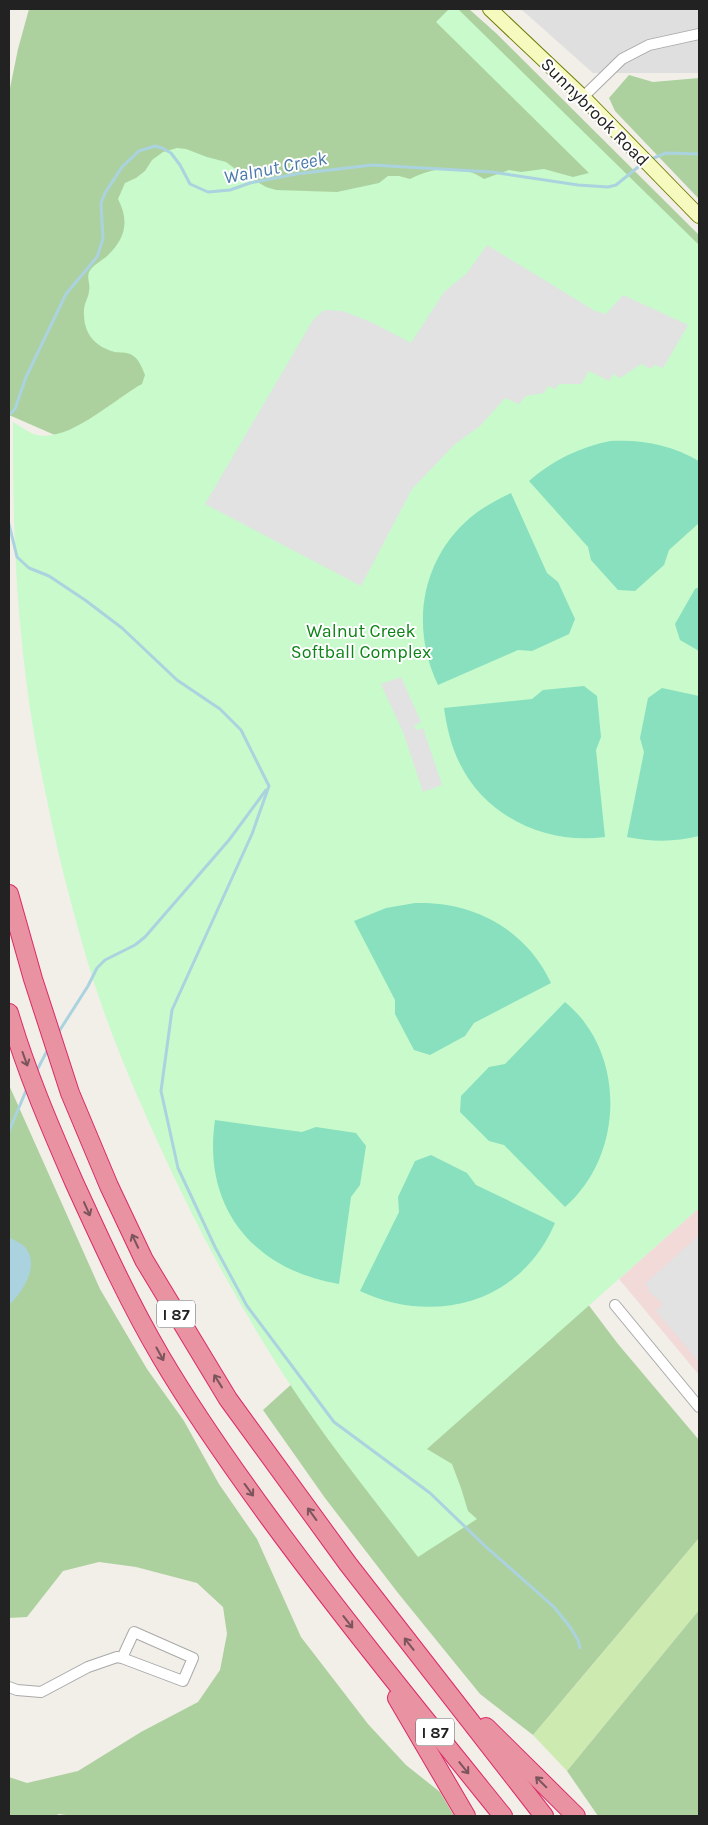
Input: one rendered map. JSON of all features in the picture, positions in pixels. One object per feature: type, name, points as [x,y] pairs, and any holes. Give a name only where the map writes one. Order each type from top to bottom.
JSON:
[{"type":"highway","name":"I 87","points":[[9,894],[33,979],[70,1093],[109,1186],[144,1260],[228,1398],[348,1564],[544,1816]]},
{"type":"highway","name":"I 87","points":[[9,1013],[48,1121],[68,1167],[106,1251],[160,1356],[239,1476],[316,1582],[503,1816]]},
{"type":"highway","points":[[368,1648],[466,1816]]},
{"type":"highway","points":[[439,1682],[576,1816]]},
{"type":"main road","name":"Sunnybrook Road","points":[[490,9],[583,97],[699,216]]},
{"type":"street","points":[[583,97],[622,59],[649,44],[699,34]]},
{"type":"street","points":[[615,1305],[699,1407]]},
{"type":"street","points":[[9,1687],[16,1690],[42,1692],[88,1667],[117,1656],[122,1658],[182,1681],[193,1658],[134,1632],[122,1658]]},
{"type":"shaded area","points":[[521,9],[699,9],[699,73],[593,73]]},
{"type":"shaded area","points":[[487,245],[595,311],[606,314],[623,295],[688,325],[663,368],[654,365],[651,369],[641,364],[620,378],[613,374],[609,381],[589,371],[581,384],[559,384],[555,389],[548,386],[544,393],[526,396],[519,404],[505,398],[480,426],[455,444],[412,489],[361,586],[205,504],[313,320],[324,310],[343,311],[373,323],[411,343],[444,292],[467,273]]},
{"type":"shaded area","points":[[401,677],[421,722],[414,727],[417,730],[423,728],[442,785],[423,792],[403,732],[381,684]]},
{"type":"shaded area","points":[[699,1208],[699,1375],[619,1279]]},
{"type":"shaded area","points":[[699,1235],[699,1362],[656,1311],[662,1306],[662,1303],[648,1291],[649,1289],[645,1284]]},
{"type":"green space","points":[[29,9],[469,9],[497,34],[699,235],[699,314],[73,443],[9,415],[9,93]]},
{"type":"green space","name":"Walnut Creek Softball Complex","points":[[449,9],[458,9],[699,245],[699,1208],[427,1449],[452,1464],[468,1511],[477,1519],[418,1557],[321,1430],[270,1354],[213,1255],[179,1187],[138,1098],[105,1016],[91,974],[60,861],[41,774],[30,710],[17,590],[13,422],[37,435],[63,432],[91,418],[142,384],[145,375],[133,355],[107,349],[95,342],[91,337],[85,325],[84,307],[89,293],[89,272],[118,244],[124,230],[124,215],[118,199],[125,183],[145,171],[152,160],[163,152],[177,148],[186,149],[226,162],[266,187],[276,190],[337,192],[379,183],[388,176],[410,179],[428,172],[447,169],[466,171],[484,179],[509,170],[521,172],[544,169],[573,177],[589,173],[436,22]]},
{"type":"green space","points":[[629,75],[653,82],[699,78],[699,199],[615,111],[609,98]]},
{"type":"green space","points":[[610,441],[634,441],[656,444],[689,455],[699,461],[699,523],[669,550],[664,565],[635,591],[618,590],[591,560],[588,547],[529,481],[547,467],[566,456],[587,447]]},
{"type":"green space","points":[[511,493],[547,573],[558,582],[575,619],[569,634],[532,651],[518,650],[438,685],[429,663],[424,640],[423,617],[425,595],[431,573],[441,553],[454,534],[471,517]]},
{"type":"green space","points":[[699,587],[699,651],[680,640],[675,624],[695,589]]},
{"type":"green space","points":[[584,686],[597,696],[601,737],[596,750],[605,837],[583,838],[540,831],[520,823],[485,799],[471,783],[460,764],[450,737],[444,708],[532,699],[543,690]]},
{"type":"green space","points":[[662,688],[699,696],[699,836],[663,841],[627,837],[644,752],[640,738],[648,698]]},
{"type":"green space","points":[[415,903],[457,907],[477,913],[495,922],[512,933],[527,947],[551,983],[474,1023],[465,1036],[430,1055],[414,1050],[395,1014],[395,1000],[354,921],[386,908]]},
{"type":"green space","points":[[565,1002],[585,1023],[599,1048],[608,1076],[610,1104],[607,1133],[599,1161],[584,1186],[565,1207],[504,1145],[489,1141],[460,1112],[461,1096],[489,1067],[505,1064]]},
{"type":"green space","points":[[9,1085],[100,1289],[147,1369],[184,1421],[219,1484],[257,1539],[301,1637],[368,1724],[406,1765],[440,1792],[454,1816],[73,1816],[59,1814],[54,1816],[9,1816],[9,1777],[27,1783],[78,1771],[141,1732],[198,1702],[220,1670],[227,1634],[223,1607],[197,1583],[136,1567],[99,1562],[63,1571],[27,1617],[9,1618]]},
{"type":"green space","points":[[215,1120],[302,1132],[316,1127],[356,1133],[366,1146],[360,1185],[351,1197],[339,1284],[309,1277],[282,1265],[259,1249],[240,1230],[226,1207],[217,1181],[213,1152]]},
{"type":"green space","points":[[431,1155],[467,1173],[476,1185],[555,1223],[540,1250],[521,1272],[498,1289],[473,1300],[446,1306],[417,1306],[389,1301],[360,1291],[399,1212],[398,1197],[415,1161]]},
{"type":"green space","points":[[581,1295],[618,1344],[699,1440],[699,1538],[533,1735],[480,1694],[398,1593],[325,1498],[263,1410],[349,1332]]},
{"type":"green space","points":[[699,1538],[699,1610],[567,1771],[533,1735]]},
{"type":"green space","points":[[699,1610],[699,1816],[598,1816],[567,1771]]},
{"type":"water","points":[[9,1237],[23,1245],[28,1252],[31,1268],[25,1285],[9,1305]]},
{"type":"waterway","name":"Walnut Creek","points":[[9,415],[15,409],[26,377],[66,294],[97,257],[103,239],[101,203],[105,193],[122,167],[139,151],[155,146],[171,153],[190,184],[208,192],[230,190],[250,183],[296,174],[372,165],[492,172],[578,185],[608,187],[616,185],[643,163]]},
{"type":"waterway","name":"Walnut Creek","points":[[649,160],[666,153],[699,154]]},
{"type":"waterway","points":[[9,524],[17,557],[29,568],[49,576],[122,628],[177,680],[220,709],[241,730],[269,786],[252,834],[172,1010],[161,1091],[178,1168],[215,1247],[247,1306],[334,1422],[430,1493],[485,1546],[554,1607],[570,1627],[578,1640],[580,1648]]},
{"type":"waterway","points":[[58,1033],[88,986],[97,968],[105,960],[135,945],[145,937],[229,840],[266,790]]},
{"type":"waterway","points":[[36,1072],[48,1049]]},
{"type":"waterway","points":[[9,1131],[28,1086]]}]
